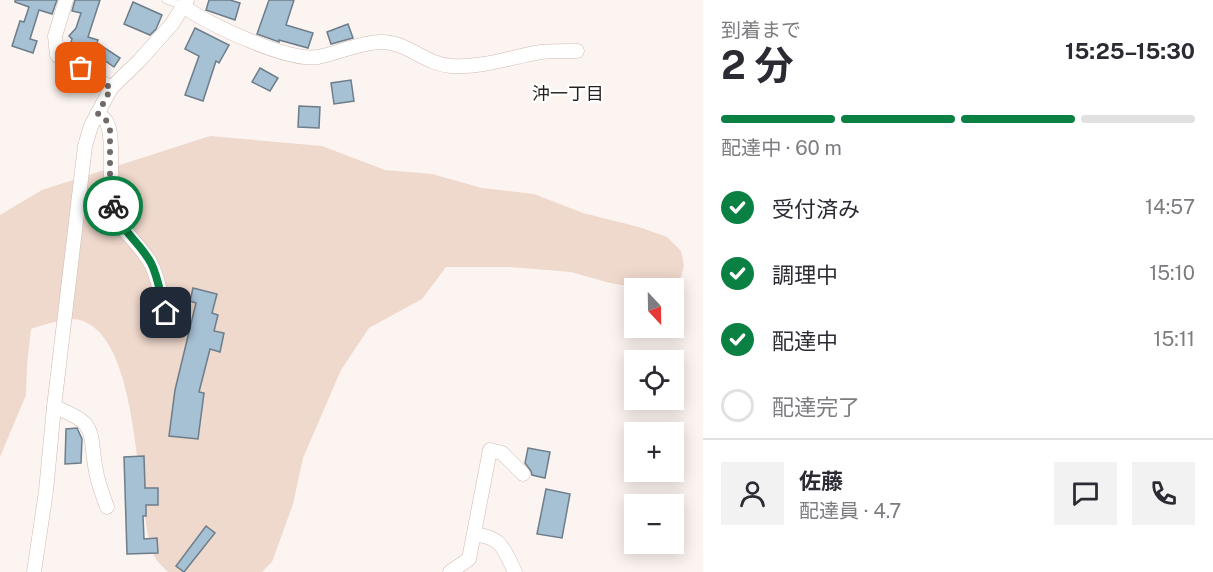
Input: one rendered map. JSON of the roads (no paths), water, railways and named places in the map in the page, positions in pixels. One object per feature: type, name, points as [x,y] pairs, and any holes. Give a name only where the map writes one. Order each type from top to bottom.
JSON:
[{"type":"street","points":[[66,0],[55,36],[57,55],[111,88]]},
{"type":"street","points":[[34,572],[46,491],[85,146],[91,126],[111,88],[172,24],[185,3],[201,19],[258,44],[290,54],[316,57],[379,42],[400,43],[431,62],[471,67],[543,52],[578,51]]},
{"type":"street","points":[[98,114],[106,120],[110,130],[110,188],[113,207],[122,228],[150,262],[157,276],[166,313]]},
{"type":"street","points":[[54,407],[68,412],[87,425],[92,432],[95,469],[107,507]]},
{"type":"street","points":[[450,572],[463,568],[469,559],[490,450],[502,453],[522,474]]},
{"type":"street","points":[[474,534],[491,536],[500,543],[515,572]]},
{"type":"lane","points":[[166,0],[185,3]]},
{"type":"district","name":"沖一丁目","points":[[568,93]]}]
